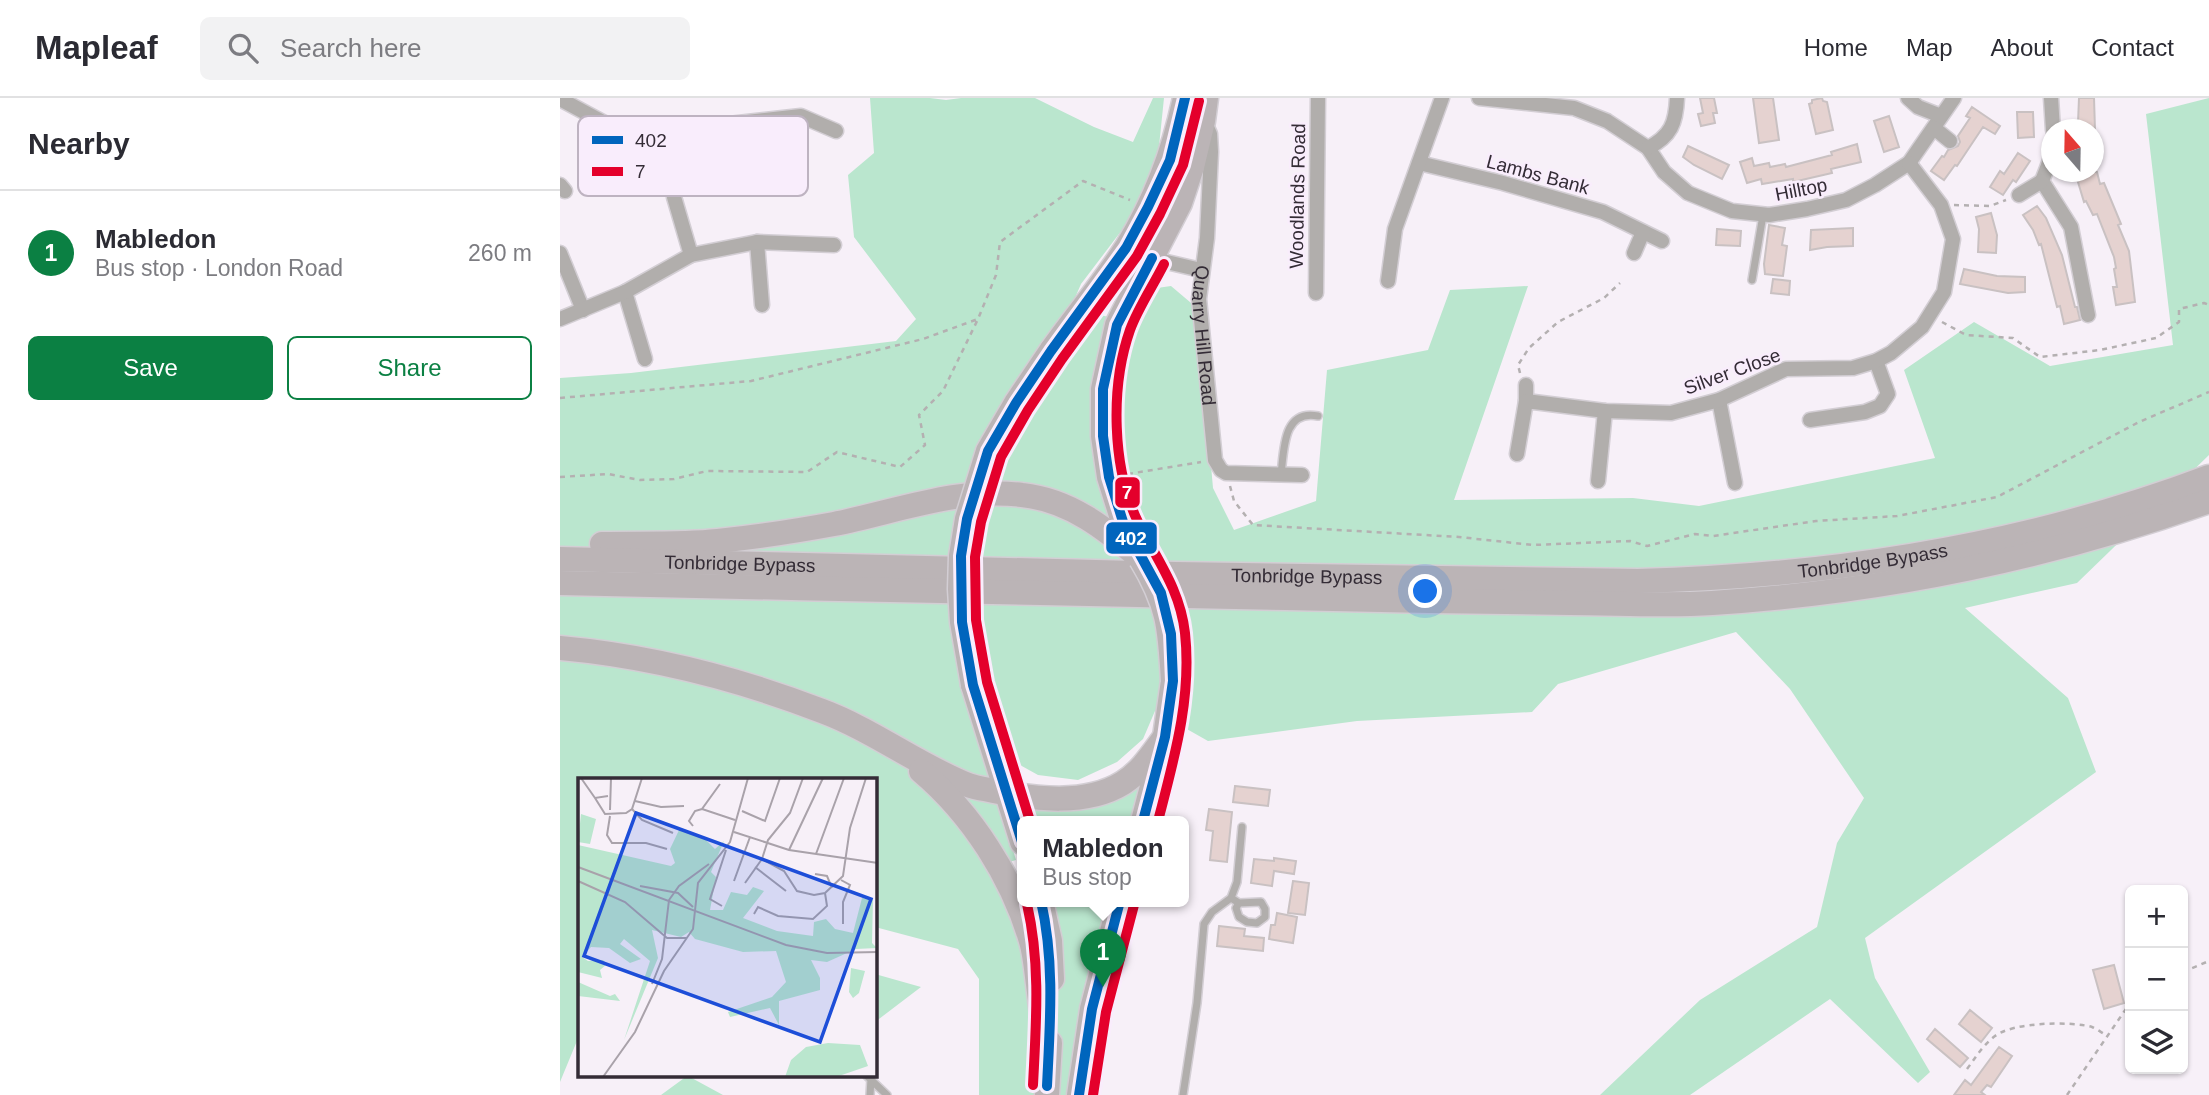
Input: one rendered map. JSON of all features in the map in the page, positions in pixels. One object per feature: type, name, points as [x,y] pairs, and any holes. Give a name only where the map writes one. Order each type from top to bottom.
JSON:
[{"type":"highway","points":[[1017,824],[973,685],[962,622],[961,556],[967,519],[988,451],[1051,351],[1126,248],[1148,207],[1170,160],[1185,98]]},
{"type":"highway","name":"Quarry Hill Road","points":[[1117,528],[1103,436],[1103,389],[1117,325],[1180,203],[1192,167],[1204,109]]},
{"type":"highway","name":"Tonbridge Bypass","points":[[560,559],[1188,575],[1638,581],[1708,579],[1782,574],[1842,566],[1998,540],[2102,513],[2209,477]]},
{"type":"highway","points":[[560,547],[718,541],[832,524],[917,505],[997,493],[1050,500],[1117,528],[1141,559],[1161,593],[1171,634],[1173,681],[1166,737],[1144,816]]},
{"type":"highway","name":"Tonbridge Bypass","points":[[560,583],[1351,600],[1707,603],[1844,590],[1999,563],[2106,535],[2209,501]]},
{"type":"highway","points":[[560,648],[692,671],[768,692],[825,712],[970,786],[1031,798],[1080,797],[1108,791],[1139,771],[1166,737]]},
{"type":"highway","points":[[891,745],[937,784],[958,808],[990,853],[1017,904]]},
{"type":"highway","points":[[998,758],[1012,776],[1033,785],[1080,797]]},
{"type":"highway","points":[[1018,907],[1031,942],[1048,1059]]},
{"type":"highway","points":[[1042,907],[1052,975],[1047,1095]]},
{"type":"highway","points":[[1079,1095],[1092,1009],[1118,907]]},
{"type":"street","name":"Woodlands Road","points":[[1316,293],[1318,98]]},
{"type":"street","points":[[1388,281],[1395,229],[1442,98]]},
{"type":"street","name":"Hilltop","points":[[1479,98],[1574,108],[1607,121],[1648,148],[1664,172],[1688,193],[1732,211],[1763,215],[1846,200],[1875,185],[1909,163],[1954,98]]},
{"type":"street","points":[[1648,148],[1663,140],[1676,118],[1677,98]]},
{"type":"street","points":[[1908,98],[1937,122],[1950,141]]},
{"type":"street","points":[[2051,98],[2052,119]]},
{"type":"street","points":[[560,99],[592,116]]},
{"type":"street","name":"Quarry Hill Road","points":[[1204,109],[1211,152],[1208,237],[1199,299],[1215,460]]},
{"type":"street","points":[[808,119],[836,131]]},
{"type":"street","name":"Lambs Bank","points":[[1419,163],[1503,183],[1602,212],[1662,241]]},
{"type":"street","name":"Silver Close","points":[[1526,401],[1605,411],[1671,413],[1719,400],[1786,369],[1853,369],[1891,353],[1922,327],[1944,292],[1953,239],[1941,205],[1909,163]]},
{"type":"street","points":[[2019,195],[2041,182]]},
{"type":"street","points":[[2043,182],[2071,227],[2088,316]]},
{"type":"street","points":[[674,197],[691,256]]},
{"type":"street","points":[[1634,253],[1643,232]]},
{"type":"street","points":[[757,242],[762,305]]},
{"type":"street","points":[[560,319],[625,292],[691,256],[757,242],[834,245]]},
{"type":"street","points":[[1126,248],[1151,260],[1201,271]]},
{"type":"street","points":[[560,253],[583,310]]},
{"type":"street","points":[[625,292],[645,359]]},
{"type":"street","points":[[1810,420],[1865,412],[1880,406],[1888,394],[1876,361]]},
{"type":"street","points":[[1517,454],[1526,385]]},
{"type":"street","points":[[1719,400],[1735,483]]},
{"type":"street","points":[[1598,481],[1605,411]]},
{"type":"street","points":[[1215,460],[1226,473],[1302,475]]},
{"type":"lane","points":[[1752,280],[1763,215]]},
{"type":"lane","points":[[1281,476],[1291,424],[1297,417],[1307,414],[1318,416]]},
{"type":"lane","points":[[1183,1095],[1197,1003],[1204,924],[1212,912],[1231,898],[1237,882],[1242,827]]},
{"type":"lane","points":[[1231,898],[1239,903]]},
{"type":"lane","points":[[869,1077],[870,1095]]},
{"type":"lane","points":[[869,1077],[887,1095]]},
{"type":"path","points":[[560,477],[608,474],[640,480],[674,479],[707,471],[807,472],[837,452],[900,467],[925,445],[919,415],[943,391],[978,319],[996,275],[1000,242],[1083,181],[1148,207]]},
{"type":"path","points":[[1941,205],[1990,206],[2019,195]]},
{"type":"path","points":[[1526,385],[1522,381],[1518,365],[1530,348],[1558,322],[1604,298],[1620,283]]},
{"type":"path","points":[[1930,315],[1966,335],[2013,338],[2040,357],[2100,350],[2156,338],[2179,322],[2179,309],[2204,303],[2209,305]]},
{"type":"path","points":[[560,398],[751,382],[923,339],[978,319]]},
{"type":"path","points":[[1226,473],[1234,501],[1253,525],[1459,537],[1533,545],[1630,541],[1647,546],[1695,534],[1713,536],[1816,521],[1897,516],[1997,497],[2138,422],[2209,392]]},
{"type":"path","points":[[1109,477],[1215,460]]},
{"type":"path","points":[[2188,970],[2209,961]]},
{"type":"path","points":[[2067,1095],[2125,1010]]},
{"type":"path","points":[[1967,1069],[1997,1034],[2013,1027],[2029,1024],[2092,1027],[2106,1035]]},
{"type":"green space","points":[[870,98],[1035,98],[1094,127],[1133,142],[1153,98],[1164,98],[1158,156],[1144,201],[1081,284],[1071,307],[1112,318],[1157,288],[1171,286],[1197,308],[1213,488],[1234,530],[1316,501],[1327,370],[1428,350],[1450,290],[1528,286],[1454,500],[1633,498],[1699,506],[1935,458],[1904,370],[1974,322],[2050,366],[2173,345],[2146,114],[2209,98],[2209,455],[2077,583],[1965,608],[2068,698],[2096,772],[1865,938],[1875,978],[1930,1072],[1918,1083],[1830,999],[1690,1095],[1600,1095],[1700,1000],[1817,927],[1837,843],[1864,798],[1790,689],[1736,632],[1558,684],[1532,712],[1357,721],[1208,741],[1155,711],[1143,739],[1117,762],[1078,780],[1038,775],[1020,765],[989,779],[949,804],[1011,902],[1040,1035],[1037,1095],[979,1095],[979,979],[958,949],[877,928],[877,778],[578,778],[578,1038],[560,1082],[560,378],[631,373],[896,341],[916,319],[854,237],[848,175],[874,153]]},
{"type":"green space","points":[[1144,772],[1133,816],[1021,816],[1016,799]]},
{"type":"green space","points":[[956,785],[1000,796],[1016,860],[1009,862]]},
{"type":"green space","points":[[1047,907],[1107,907],[1069,1095],[1055,1095],[1058,992]]},
{"type":"green space","points":[[877,975],[921,987],[877,1020]]},
{"type":"green space","points":[[686,1077],[690,1077],[723,1095],[661,1095]]},
{"type":"building","points":[[1700,98],[1714,98],[1717,113],[1713,113],[1715,123],[1701,126],[1698,114],[1703,113]]},
{"type":"building","points":[[1753,98],[1773,98],[1779,140],[1759,143]]},
{"type":"building","points":[[1822,98],[1827,102],[1833,130],[1816,134],[1809,104],[1812,100]]},
{"type":"building","points":[[2079,98],[2094,98],[2095,119],[2078,119]]},
{"type":"building","points":[[1972,107],[2000,126],[1995,134],[1983,127],[1957,166],[1955,165],[1944,180],[1931,171],[1948,150],[1958,146],[1958,136],[1970,118],[1966,116]]},
{"type":"building","points":[[2017,112],[2033,112],[2034,137],[2018,138]]},
{"type":"building","points":[[1889,116],[1899,147],[1884,152],[1874,121]]},
{"type":"building","points":[[1857,144],[1861,162],[1831,169],[1832,173],[1793,182],[1793,179],[1762,184],[1761,179],[1747,183],[1740,162],[1752,158],[1754,166],[1769,163],[1770,167],[1785,164],[1786,167],[1832,155],[1831,152]]},
{"type":"building","points":[[1688,146],[1729,165],[1722,179],[1683,157]]},
{"type":"building","points":[[2018,153],[2030,161],[2003,195],[1990,187],[2000,171],[2004,174]]},
{"type":"building","points":[[2078,182],[2104,183],[2129,251],[2135,302],[2116,305],[2113,287],[2117,287],[2114,257],[2097,214],[2093,215],[2086,201],[2084,202]]},
{"type":"building","points":[[2037,206],[2046,218],[2062,255],[2080,320],[2064,324],[2060,306],[2057,307],[2041,244],[2039,245],[2023,215]]},
{"type":"building","points":[[1991,213],[1997,235],[1996,253],[1978,252],[1979,229],[1976,217]]},
{"type":"building","points":[[1769,225],[1785,228],[1782,245],[1787,246],[1783,276],[1765,274]]},
{"type":"building","points":[[1853,228],[1853,246],[1810,250],[1811,230]]},
{"type":"building","points":[[1717,229],[1741,231],[1740,246],[1716,245]]},
{"type":"building","points":[[1964,269],[1997,276],[2025,277],[2025,292],[2008,293],[1960,284]]},
{"type":"building","points":[[1773,279],[1790,281],[1789,295],[1771,293]]},
{"type":"building","points":[[1235,786],[1270,790],[1268,806],[1233,802]]},
{"type":"building","points":[[1209,809],[1232,812],[1227,862],[1210,860],[1213,831],[1206,830]]},
{"type":"building","points":[[1274,858],[1296,861],[1294,874],[1274,871],[1272,886],[1251,883],[1254,859],[1274,861]]},
{"type":"building","points":[[1293,881],[1309,883],[1305,915],[1288,913]]},
{"type":"building","points":[[1277,913],[1297,917],[1293,943],[1269,939],[1271,925],[1275,925]]},
{"type":"building","points":[[1219,926],[1245,929],[1244,936],[1264,938],[1263,951],[1217,946]]},
{"type":"building","points":[[2114,965],[2124,1003],[2104,1009],[2093,970]]},
{"type":"building","points":[[1970,1010],[1992,1028],[1981,1042],[1959,1024]]},
{"type":"building","points":[[1935,1029],[1968,1058],[1960,1067],[1927,1039]]},
{"type":"building","points":[[1999,1047],[2012,1056],[1991,1087],[1987,1085],[1981,1092],[1985,1095],[1954,1095],[1965,1080],[1971,1085]]},
{"type":"transit line","name":"402","points":[[1017,826],[973,685],[962,622],[961,556],[967,519],[988,451],[1051,351],[1126,248],[1148,207],[1170,160],[1185,98]]},
{"type":"transit line","name":"7","points":[[1028,816],[987,682],[976,620],[975,557],[981,522],[1001,457],[1028,410],[1137,256],[1160,214],[1183,165],[1199,101]]},
{"type":"transit line","name":"402","points":[[1144,816],[1165,737],[1173,681],[1171,634],[1161,593],[1124,525],[1109,477],[1103,436],[1103,389],[1117,325],[1152,258]]},
{"type":"transit line","name":"7","points":[[1159,816],[1184,705],[1187,657],[1185,633],[1173,589],[1129,501],[1119,453],[1117,402],[1119,376],[1130,330],[1164,264]]},
{"type":"transit line","name":"7","points":[[1028,907],[1036,972],[1033,1085]]},
{"type":"transit line","name":"402","points":[[1042,907],[1050,970],[1047,1086]]},
{"type":"transit line","name":"402","points":[[1079,1095],[1092,1009],[1118,907]]},
{"type":"transit line","name":"7","points":[[1093,1095],[1106,1012],[1133,907]]},
{"type":"place","name":"Mabledon","points":[[1103,987]]}]
